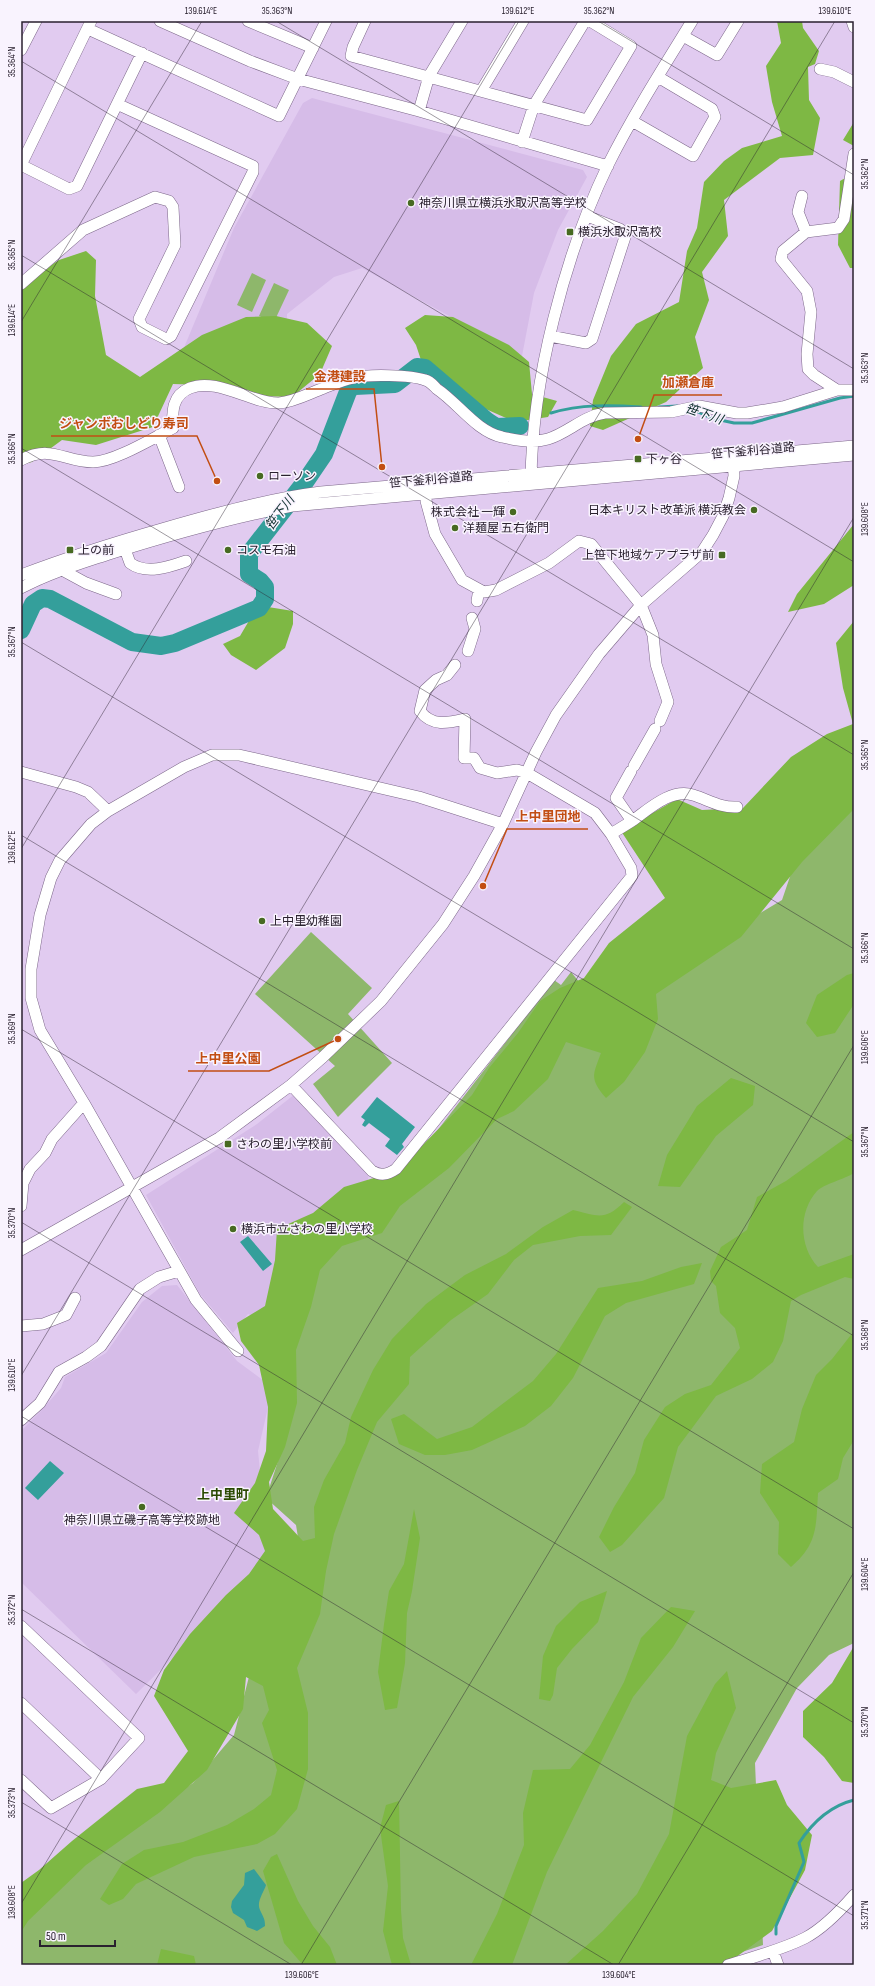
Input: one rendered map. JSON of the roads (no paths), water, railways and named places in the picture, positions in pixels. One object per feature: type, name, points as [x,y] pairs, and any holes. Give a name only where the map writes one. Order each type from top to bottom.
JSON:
[{"type":"street","points":[[21,50],[24,36],[36,21]]},
{"type":"street","points":[[160,21],[250,61],[298,79],[419,111],[608,166]]},
{"type":"street","points":[[248,21],[313,48]]},
{"type":"street","points":[[142,53],[77,186],[69,189],[21,165],[89,25],[142,53],[279,116],[326,21]]},
{"type":"street","points":[[365,21],[352,47],[351,56],[587,120],[631,46],[590,21]]},
{"type":"street","points":[[419,111],[429,76],[462,21]]},
{"type":"street","points":[[481,91],[523,21]]},
{"type":"street","points":[[522,142],[534,105],[585,21]]},
{"type":"street","points":[[531,479],[532,440],[537,403],[550,336],[574,248],[608,166],[632,121],[692,21]]},
{"type":"street","points":[[683,36],[717,55],[738,21]]},
{"type":"street","points":[[852,21],[854,27]]},
{"type":"street","points":[[820,69],[834,72],[854,82]]},
{"type":"street","points":[[632,121],[693,156],[715,117],[712,109],[658,78]]},
{"type":"street","points":[[21,284],[83,230],[155,197],[169,201],[173,207],[175,245],[139,319],[142,327],[166,339],[172,336],[253,172],[253,166],[117,104]]},
{"type":"street","points":[[837,390],[814,375],[808,369],[807,354],[811,312],[807,291],[781,260],[783,251],[806,232],[838,228],[842,224],[854,154]]},
{"type":"street","points":[[802,196],[798,212],[806,232]]},
{"type":"street","points":[[550,336],[586,343],[592,339],[625,237],[620,229],[587,216]]},
{"type":"street","points":[[21,460],[40,453],[51,453],[84,461],[103,461],[172,428],[174,402],[182,392],[191,387],[215,387],[240,393],[263,402],[278,403],[297,399],[354,377],[415,377],[427,380],[481,426],[492,433],[502,437],[532,440],[546,440],[595,414],[677,411],[699,406],[737,413],[747,413],[783,406],[837,390],[854,390]]},
{"type":"street","points":[[159,435],[179,487]]},
{"type":"street","name":"笹下釜利谷道路","points":[[21,588],[62,570],[125,549],[224,520],[270,510],[313,503],[427,492],[531,479],[733,460],[854,446]]},
{"type":"street","name":"笹下釜利谷道路","points":[[733,460],[854,455]]},
{"type":"street","points":[[21,1250],[219,1138],[291,1084],[323,1057],[381,1001],[443,924],[474,876],[503,824],[536,752],[556,716],[599,654],[641,605],[702,552],[723,516],[734,476],[733,460]]},
{"type":"street","name":"笹下釜利谷道路","points":[[21,576],[130,538],[229,509],[284,497],[321,492],[531,479]]},
{"type":"street","points":[[427,492],[426,501],[435,534],[462,580],[484,592],[496,590],[548,563],[579,541],[591,544],[641,605],[653,635],[656,664],[668,702],[657,725],[616,798],[632,821]]},
{"type":"street","points":[[125,549],[130,563],[146,569],[168,568],[186,561]]},
{"type":"street","points":[[62,570],[86,583],[116,594]]},
{"type":"street","points":[[468,651],[475,629],[472,618]]},
{"type":"street","points":[[291,1084],[372,1171],[379,1175],[389,1174],[396,1169],[632,876],[631,868],[611,834],[594,813],[527,773],[517,770],[498,773],[480,768],[474,758],[464,758],[465,719],[441,724],[425,718],[420,711],[423,693],[436,680],[447,674],[455,665]]},
{"type":"street","points":[[238,1351],[196,1300],[131,1189],[84,1103],[40,1030],[31,998],[31,969],[40,915],[51,878],[60,860],[91,824],[108,811],[184,767],[212,755],[239,755],[419,797],[503,824]]},
{"type":"street","points":[[21,772],[88,792],[108,811]]},
{"type":"street","points":[[611,834],[662,800],[677,794],[692,795],[721,807],[737,807]]},
{"type":"street","points":[[21,1206],[23,1183],[30,1169],[45,1153],[52,1139],[84,1103]]},
{"type":"street","points":[[21,1420],[40,1404],[59,1372],[86,1357],[100,1346],[140,1289],[159,1277],[179,1271]]},
{"type":"street","points":[[21,1326],[43,1324],[66,1315],[75,1298]]},
{"type":"street","points":[[21,1780],[51,1808],[101,1779],[139,1738],[22,1627]]},
{"type":"street","points":[[21,1704],[101,1779]]},
{"type":"street","points":[[728,1965],[773,1951],[805,1938],[838,1913],[854,1895]]},
{"type":"street","points":[[773,1951],[778,1965]]},
{"type":"waterway","name":"笹下川","points":[[21,630],[33,604],[42,598],[50,599],[132,642],[161,646],[175,643],[259,608],[265,599],[265,587],[260,581],[249,574],[249,554],[305,482],[324,454],[349,389],[355,386],[395,384],[417,367],[425,368],[496,427],[520,426]]},
{"type":"waterway","name":"笹下川","points":[[696,411],[711,418],[734,423],[752,423],[840,398],[854,396]]},
{"type":"waterway","name":"笹下川","points":[[659,407],[677,406]]},
{"type":"waterway","name":"笹下川","points":[[551,413],[585,407],[641,407]]},
{"type":"waterway","points":[[776,1934],[776,1926],[804,1862],[799,1843],[822,1816],[837,1806],[854,1800]]},
{"type":"place","name":"神奈川県立横浜氷取沢高等学校","points":[[411,203]]},
{"type":"place","name":"横浜氷取沢高校","points":[[570,232]]},
{"type":"place","name":"加瀬倉庫","points":[[638,439]]},
{"type":"place","name":"下ヶ谷","points":[[638,459]]},
{"type":"place","name":"金港建設","points":[[382,467]]},
{"type":"place","name":"ローソン","points":[[260,476]]},
{"type":"place","name":"ジャンボおしどり寿司","points":[[217,481]]},
{"type":"place","name":"日本キリスト改革派 横浜教会","points":[[754,510]]},
{"type":"place","name":"株式会社 一輝","points":[[513,512]]},
{"type":"place","name":"洋麺屋 五右衛門","points":[[455,528]]},
{"type":"place","name":"上の前","points":[[70,550]]},
{"type":"place","name":"コスモ石油","points":[[228,550]]},
{"type":"place","name":"上笹下地域ケアプラザ前","points":[[722,555]]},
{"type":"place","name":"上中里団地","points":[[483,886]]},
{"type":"place","name":"上中里幼稚園","points":[[262,921]]},
{"type":"place","name":"上中里公園","points":[[338,1039]]},
{"type":"place","name":"さわの里小学校前","points":[[228,1144]]},
{"type":"place","name":"横浜市立さわの里小学校","points":[[233,1229]]},
{"type":"place","name":"神奈川県立磯子高等学校跡地","points":[[142,1507]]},
{"type":"district","name":"上中里町","points":[[223,1495]]}]
